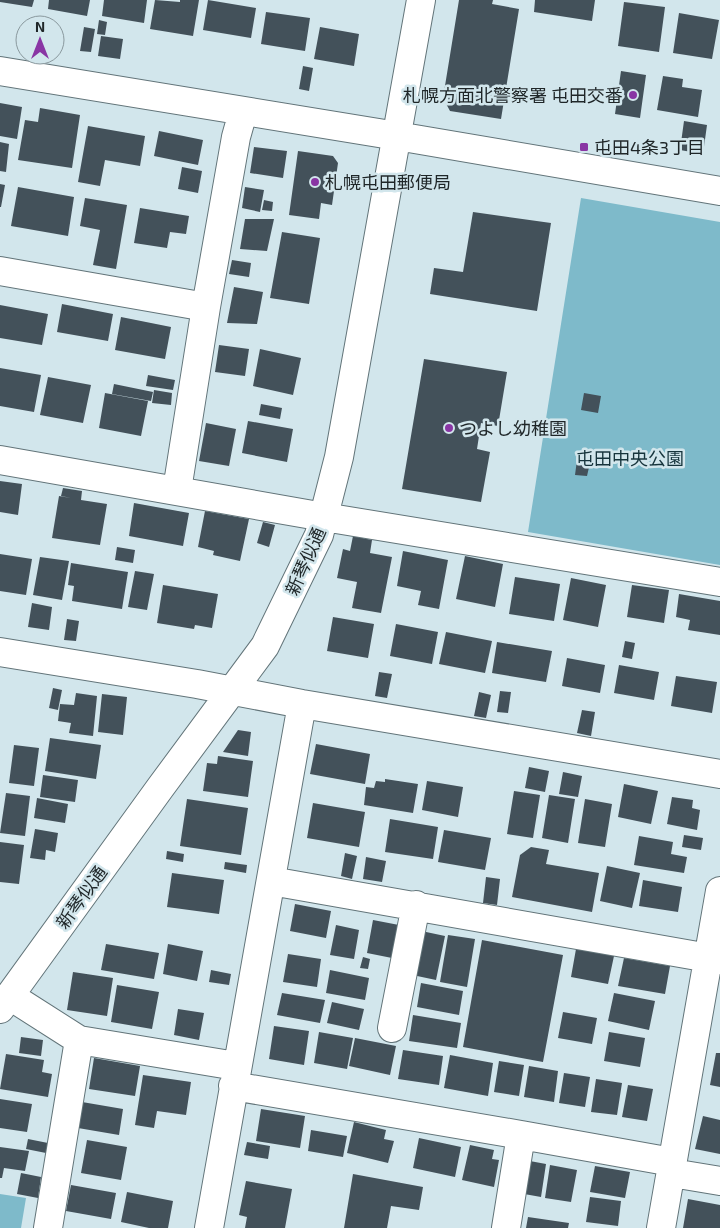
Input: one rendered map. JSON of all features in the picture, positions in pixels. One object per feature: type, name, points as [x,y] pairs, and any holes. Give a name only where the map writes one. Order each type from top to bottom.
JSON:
[{"type":"street","name":"新琴似通","points":[[5,1003],[265,646],[319,535],[339,457],[421,0]]},
{"type":"street","points":[[0,71],[720,191]]},
{"type":"street","points":[[177,490],[206,307],[236,137],[243,112]]},
{"type":"street","points":[[0,271],[206,307]]},
{"type":"street","points":[[0,460],[324,517],[720,582]]},
{"type":"street","points":[[0,652],[720,774]]},
{"type":"street","points":[[209,1228],[302,704]]},
{"type":"street","points":[[271,881],[714,959]]},
{"type":"street","points":[[661,1228],[714,959],[720,891]]},
{"type":"street","points":[[392,1028],[416,906]]},
{"type":"street","points":[[5,1003],[79,1040],[235,1076],[672,1168],[720,1181]]},
{"type":"street","points":[[48,1228],[79,1040]]},
{"type":"street","points":[[506,1228],[521,1135]]},
{"type":"green space","name":"屯田中央公園","points":[[581,198],[720,222],[720,565],[528,532]]},
{"type":"green space","points":[[0,1194],[26,1198],[21,1228],[0,1228]]},
{"type":"building","points":[[0,0],[34,0],[32,7],[0,2]]},
{"type":"building","points":[[49,0],[90,0],[87,16],[48,9]]},
{"type":"building","points":[[104,0],[147,0],[144,23],[102,16]]},
{"type":"building","points":[[155,0],[180,2],[180,0],[199,0],[193,36],[150,29]]},
{"type":"building","points":[[208,0],[256,8],[251,38],[203,30]]},
{"type":"building","points":[[459,0],[493,0],[492,4],[519,9],[501,119],[450,111],[443,98]]},
{"type":"building","points":[[535,0],[595,0],[592,21],[534,12]]},
{"type":"building","points":[[624,2],[665,7],[659,52],[618,46]]},
{"type":"building","points":[[266,12],[310,18],[305,51],[261,44]]},
{"type":"building","points":[[679,13],[719,20],[712,59],[673,53]]},
{"type":"building","points":[[99,20],[107,22],[105,35],[97,34]]},
{"type":"building","points":[[84,27],[95,29],[91,52],[80,51]]},
{"type":"building","points":[[320,27],[359,34],[354,66],[314,59]]},
{"type":"building","points":[[101,36],[123,39],[120,59],[98,56]]},
{"type":"building","points":[[303,66],[313,68],[309,91],[299,89]]},
{"type":"building","points":[[621,71],[646,75],[640,118],[615,114]]},
{"type":"building","points":[[663,76],[683,79],[682,87],[702,90],[698,117],[657,110]]},
{"type":"building","points":[[0,103],[22,107],[17,139],[0,136]]},
{"type":"building","points":[[40,108],[80,115],[72,168],[18,160],[25,120],[38,122]]},
{"type":"building","points":[[684,121],[707,125],[703,154],[680,150]]},
{"type":"building","points":[[88,126],[145,136],[140,166],[105,160],[100,186],[78,182]]},
{"type":"building","points":[[159,131],[203,140],[198,165],[154,156]]},
{"type":"building","points":[[0,142],[9,144],[6,172],[0,171]]},
{"type":"building","points":[[254,147],[287,151],[283,178],[250,173]]},
{"type":"building","points":[[298,151],[333,156],[338,163],[332,205],[321,203],[319,219],[289,215]]},
{"type":"building","points":[[182,167],[202,171],[198,193],[178,189]]},
{"type":"building","points":[[0,184],[5,185],[1,207],[0,207]]},
{"type":"building","points":[[18,187],[74,197],[68,236],[11,226]]},
{"type":"building","points":[[245,187],[264,190],[260,212],[242,208]]},
{"type":"building","points":[[85,198],[127,205],[116,269],[93,265],[100,230],[80,226]]},
{"type":"building","points":[[264,200],[273,202],[272,211],[262,210]]},
{"type":"building","points":[[140,208],[189,216],[186,234],[170,232],[167,248],[134,243]]},
{"type":"building","points":[[473,212],[551,223],[537,311],[430,294],[434,268],[463,272]]},
{"type":"building","points":[[245,219],[274,219],[267,251],[240,249]]},
{"type":"building","points":[[282,232],[320,238],[309,304],[270,298]]},
{"type":"building","points":[[232,260],[251,263],[249,277],[229,274]]},
{"type":"building","points":[[234,287],[263,292],[257,324],[227,323]]},
{"type":"building","points":[[62,304],[113,314],[108,341],[57,332]]},
{"type":"building","points":[[0,305],[48,314],[42,345],[0,338]]},
{"type":"building","points":[[121,317],[171,327],[165,359],[115,350]]},
{"type":"building","points":[[219,345],[249,349],[245,376],[215,372]]},
{"type":"building","points":[[260,349],[301,358],[293,395],[253,386]]},
{"type":"building","points":[[424,359],[507,372],[498,426],[481,423],[477,449],[490,452],[481,502],[402,489]]},
{"type":"building","points":[[0,368],[41,375],[34,412],[0,406]]},
{"type":"building","points":[[148,375],[175,380],[173,390],[146,386]]},
{"type":"building","points":[[48,377],[91,385],[83,423],[40,415]]},
{"type":"building","points":[[114,384],[153,392],[151,401],[112,394]]},
{"type":"building","points":[[154,390],[172,393],[171,405],[152,403]]},
{"type":"building","points":[[105,393],[148,401],[141,436],[99,428]]},
{"type":"building","points":[[584,393],[601,396],[598,413],[581,410]]},
{"type":"building","points":[[261,404],[282,408],[280,419],[259,415]]},
{"type":"building","points":[[248,421],[293,429],[287,462],[242,453]]},
{"type":"building","points":[[206,423],[236,429],[229,466],[199,461]]},
{"type":"building","points":[[577,460],[590,463],[587,476],[575,475]]},
{"type":"building","points":[[0,481],[22,484],[18,515],[0,512]]},
{"type":"building","points":[[63,488],[82,491],[81,500],[107,504],[100,545],[52,538],[59,496],[71,498],[61,496]]},
{"type":"building","points":[[134,503],[189,513],[183,546],[129,536]]},
{"type":"building","points":[[205,511],[249,519],[240,561],[213,555],[214,551],[198,547]]},
{"type":"building","points":[[263,522],[275,525],[269,547],[257,543]]},
{"type":"building","points":[[353,536],[372,540],[370,553],[392,557],[381,613],[352,608],[357,582],[337,578],[343,549],[350,551]]},
{"type":"building","points":[[117,547],[135,550],[133,563],[115,560]]},
{"type":"building","points":[[403,551],[448,560],[439,609],[418,605],[421,591],[397,586]]},
{"type":"building","points":[[0,554],[32,559],[26,595],[0,591]]},
{"type":"building","points":[[465,556],[503,564],[495,607],[456,599]]},
{"type":"building","points":[[40,557],[69,561],[62,600],[33,595]]},
{"type":"building","points":[[71,563],[128,572],[122,609],[72,601],[74,586],[68,585]]},
{"type":"building","points":[[135,571],[154,574],[147,610],[128,607]]},
{"type":"building","points":[[515,577],[560,584],[554,621],[509,614]]},
{"type":"building","points":[[571,578],[606,585],[598,627],[563,620]]},
{"type":"building","points":[[163,585],[218,594],[212,628],[195,625],[194,629],[157,623]]},
{"type":"building","points":[[632,585],[669,590],[664,623],[627,617]]},
{"type":"building","points":[[679,594],[720,601],[720,635],[688,630],[690,620],[676,617]]},
{"type":"building","points":[[32,603],[52,607],[49,630],[28,627]]},
{"type":"building","points":[[333,617],[374,624],[368,658],[327,651]]},
{"type":"building","points":[[67,619],[79,621],[76,641],[64,640]]},
{"type":"building","points":[[396,624],[438,632],[432,664],[390,656]]},
{"type":"building","points":[[446,632],[492,641],[485,673],[439,664]]},
{"type":"building","points":[[625,641],[635,643],[632,659],[622,657]]},
{"type":"building","points":[[497,642],[552,651],[546,682],[492,673]]},
{"type":"building","points":[[567,658],[605,665],[600,693],[562,686]]},
{"type":"building","points":[[619,665],[659,672],[654,700],[614,693]]},
{"type":"building","points":[[379,672],[392,674],[387,698],[375,696]]},
{"type":"building","points":[[676,676],[717,682],[712,713],[671,706]]},
{"type":"building","points":[[53,688],[62,690],[58,710],[49,708]]},
{"type":"building","points":[[500,691],[511,692],[508,713],[497,712]]},
{"type":"building","points":[[479,692],[491,695],[486,718],[474,716]]},
{"type":"building","points":[[76,693],[97,696],[93,736],[69,733],[71,723],[58,721],[60,704],[74,705]]},
{"type":"building","points":[[102,694],[127,697],[123,735],[98,732]]},
{"type":"building","points":[[582,710],[595,712],[591,736],[577,733]]},
{"type":"building","points":[[238,730],[251,732],[248,756],[223,752]]},
{"type":"building","points":[[50,738],[101,745],[96,779],[45,771]]},
{"type":"building","points":[[316,744],[370,754],[365,784],[310,774]]},
{"type":"building","points":[[14,745],[39,748],[34,786],[9,783]]},
{"type":"building","points":[[218,756],[253,761],[248,797],[203,791],[207,763],[217,764]]},
{"type":"building","points":[[529,767],[549,771],[545,792],[525,788]]},
{"type":"building","points":[[563,772],[582,776],[578,797],[559,794]]},
{"type":"building","points":[[43,775],[78,780],[75,802],[40,797]]},
{"type":"building","points":[[385,779],[418,784],[413,813],[364,805],[366,787],[374,788],[376,781],[385,782]]},
{"type":"building","points":[[427,781],[463,787],[458,817],[422,810]]},
{"type":"building","points":[[624,784],[658,791],[651,824],[618,817]]},
{"type":"building","points":[[514,791],[540,795],[533,838],[507,834]]},
{"type":"building","points":[[6,793],[30,796],[25,836],[0,833]]},
{"type":"building","points":[[549,795],[575,799],[568,843],[542,838]]},
{"type":"building","points":[[672,797],[693,800],[692,808],[700,810],[697,830],[667,824]]},
{"type":"building","points":[[37,798],[68,804],[65,823],[34,818]]},
{"type":"building","points":[[187,799],[248,808],[241,855],[180,846]]},
{"type":"building","points":[[585,799],[612,804],[605,847],[578,843]]},
{"type":"building","points":[[313,803],[365,812],[359,847],[307,838]]},
{"type":"building","points":[[390,819],[438,827],[433,859],[385,852]]},
{"type":"building","points":[[35,829],[58,833],[55,852],[46,850],[45,860],[30,858]]},
{"type":"building","points":[[444,830],[491,838],[485,870],[438,862]]},
{"type":"building","points":[[684,835],[703,838],[701,850],[682,847]]},
{"type":"building","points":[[639,836],[673,842],[671,854],[687,857],[684,873],[634,865]]},
{"type":"building","points":[[0,842],[24,845],[19,884],[0,882]]},
{"type":"building","points":[[531,847],[549,850],[546,864],[599,873],[592,912],[512,897],[520,855]]},
{"type":"building","points":[[167,851],[184,854],[183,862],[166,859]]},
{"type":"building","points":[[345,853],[357,856],[352,879],[341,876]]},
{"type":"building","points":[[366,857],[386,861],[382,882],[363,879]]},
{"type":"building","points":[[225,862],[247,865],[246,873],[224,869]]},
{"type":"building","points":[[607,866],[640,873],[632,908],[600,901]]},
{"type":"building","points":[[172,873],[224,880],[219,914],[167,907]]},
{"type":"building","points":[[486,877],[500,879],[497,905],[483,903]]},
{"type":"building","points":[[643,880],[682,887],[678,912],[639,906]]},
{"type":"building","points":[[295,904],[331,911],[326,938],[290,931]]},
{"type":"building","points":[[373,920],[399,925],[392,958],[367,953]]},
{"type":"building","points":[[336,925],[359,930],[354,959],[330,955]]},
{"type":"building","points":[[412,929],[445,936],[436,980],[403,973]]},
{"type":"building","points":[[448,935],[475,939],[467,987],[440,982]]},
{"type":"building","points":[[482,940],[563,955],[543,1062],[463,1047]]},
{"type":"building","points":[[106,944],[159,953],[154,979],[101,970]]},
{"type":"building","points":[[168,944],[203,951],[197,981],[163,974]]},
{"type":"building","points":[[576,949],[614,956],[608,984],[571,977]]},
{"type":"building","points":[[288,954],[321,959],[317,987],[283,982]]},
{"type":"building","points":[[363,957],[370,959],[368,969],[360,968]]},
{"type":"building","points":[[624,958],[670,966],[665,994],[618,986]]},
{"type":"building","points":[[211,970],[231,974],[229,985],[209,982]]},
{"type":"building","points":[[330,970],[369,978],[365,1000],[326,993]]},
{"type":"building","points":[[73,972],[113,978],[107,1016],[67,1010]]},
{"type":"building","points":[[421,983],[463,991],[459,1015],[417,1007]]},
{"type":"building","points":[[117,985],[159,992],[152,1029],[111,1022]]},
{"type":"building","points":[[282,993],[325,1000],[320,1023],[277,1015]]},
{"type":"building","points":[[614,993],[655,1001],[649,1030],[608,1021]]},
{"type":"building","points":[[332,1002],[364,1009],[359,1030],[327,1023]]},
{"type":"building","points":[[178,1009],[204,1013],[199,1040],[174,1035]]},
{"type":"building","points":[[563,1012],[597,1018],[592,1044],[558,1038]]},
{"type":"building","points":[[413,1015],[461,1023],[457,1048],[409,1041]]},
{"type":"building","points":[[274,1026],[309,1031],[304,1065],[269,1059]]},
{"type":"building","points":[[319,1032],[353,1038],[347,1069],[314,1063]]},
{"type":"building","points":[[609,1032],[645,1038],[640,1067],[604,1061]]},
{"type":"building","points":[[21,1037],[43,1040],[41,1056],[19,1053]]},
{"type":"building","points":[[355,1038],[396,1046],[390,1075],[349,1066]]},
{"type":"building","points":[[403,1050],[443,1056],[439,1085],[398,1079]]},
{"type":"building","points":[[716,1053],[720,1053],[720,1087],[710,1085]]},
{"type":"building","points":[[6,1054],[44,1060],[42,1072],[52,1074],[48,1097],[0,1089]]},
{"type":"building","points":[[450,1055],[493,1063],[488,1096],[444,1088]]},
{"type":"building","points":[[94,1058],[140,1066],[135,1096],[89,1089]]},
{"type":"building","points":[[499,1061],[524,1065],[519,1096],[494,1092]]},
{"type":"building","points":[[529,1066],[558,1071],[554,1102],[524,1097]]},
{"type":"building","points":[[564,1073],[590,1077],[585,1107],[559,1103]]},
{"type":"building","points":[[143,1075],[191,1082],[186,1115],[157,1111],[154,1128],[135,1125]]},
{"type":"building","points":[[596,1079],[622,1083],[617,1115],[591,1112]]},
{"type":"building","points":[[628,1085],[653,1089],[647,1121],[622,1117]]},
{"type":"building","points":[[0,1099],[32,1104],[27,1132],[0,1128]]},
{"type":"building","points":[[82,1102],[123,1109],[119,1135],[78,1128]]},
{"type":"building","points":[[261,1109],[305,1116],[300,1148],[256,1141]]},
{"type":"building","points":[[703,1116],[720,1120],[720,1154],[695,1149]]},
{"type":"building","points":[[354,1122],[386,1130],[384,1139],[394,1141],[388,1163],[347,1153]]},
{"type":"building","points":[[311,1130],[347,1136],[343,1157],[308,1151]]},
{"type":"building","points":[[419,1138],[461,1147],[455,1177],[413,1168]]},
{"type":"building","points":[[28,1139],[48,1143],[46,1153],[26,1149]]},
{"type":"building","points":[[87,1140],[127,1147],[121,1180],[81,1173]]},
{"type":"building","points":[[247,1142],[270,1146],[268,1159],[244,1155]]},
{"type":"building","points":[[470,1145],[494,1150],[492,1159],[499,1160],[494,1187],[462,1180]]},
{"type":"building","points":[[0,1147],[29,1151],[25,1171],[4,1168],[2,1178],[0,1178]]},
{"type":"building","points":[[519,1159],[546,1164],[541,1197],[513,1192]]},
{"type":"building","points":[[550,1165],[577,1170],[571,1202],[545,1198]]},
{"type":"building","points":[[595,1166],[630,1172],[625,1198],[590,1192]]},
{"type":"building","points":[[21,1173],[41,1177],[38,1198],[17,1194]]},
{"type":"building","points":[[353,1174],[423,1187],[419,1210],[391,1206],[387,1228],[344,1228]]},
{"type":"building","points":[[246,1181],[292,1189],[285,1228],[245,1228],[247,1217],[239,1215]]},
{"type":"building","points":[[71,1185],[116,1193],[111,1219],[66,1211]]},
{"type":"building","points":[[127,1192],[173,1201],[168,1228],[149,1228],[121,1222]]},
{"type":"building","points":[[590,1197],[621,1201],[618,1226],[586,1222]]},
{"type":"building","points":[[688,1199],[720,1205],[720,1228],[683,1228]]},
{"type":"building","points":[[528,1217],[569,1223],[568,1228],[526,1228]]},
{"type":"place","name":"札幌方面北警察署 屯田交番","points":[[633,95]]},
{"type":"place","name":"屯田4条3丁目","points":[[584,147]]},
{"type":"place","name":"札幌屯田郵便局","points":[[315,182]]},
{"type":"place","name":"つよし幼稚園","points":[[449,428]]}]
